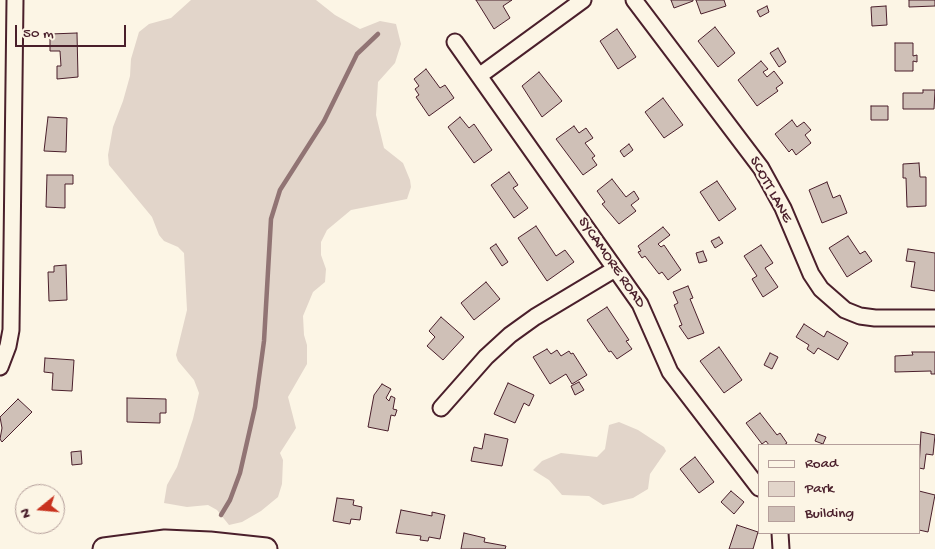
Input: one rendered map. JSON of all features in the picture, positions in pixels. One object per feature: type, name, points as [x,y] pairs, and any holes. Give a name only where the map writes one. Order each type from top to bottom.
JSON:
[{"type":"main road","points":[[104,549],[165,541],[266,549]]},
{"type":"street","points":[[0,367],[8,346],[11,330],[7,80],[15,0]]},
{"type":"street","points":[[479,76],[583,0]]},
{"type":"street","name":"SCOTT LANE","points":[[634,0],[760,168],[783,208],[811,274],[822,289],[846,310],[860,316],[875,318],[935,318]]},
{"type":"street","name":"SYCAMORE ROAD","points":[[455,42],[644,310],[670,372],[758,487]]},
{"type":"street","points":[[441,408],[486,357],[510,335],[535,317],[615,269]]},
{"type":"street","points":[[780,534],[781,549]]},
{"type":"green space","points":[[191,0],[316,0],[335,15],[360,29],[380,21],[396,24],[401,44],[395,63],[378,82],[376,115],[384,148],[403,163],[410,180],[411,187],[407,199],[351,210],[327,230],[321,242],[321,255],[326,269],[325,282],[313,292],[303,316],[304,335],[307,345],[307,364],[288,397],[296,428],[280,453],[283,460],[282,484],[278,497],[261,511],[242,522],[229,525],[217,510],[208,505],[187,507],[164,503],[167,485],[177,467],[193,419],[199,393],[194,380],[178,361],[176,355],[187,310],[184,253],[178,247],[164,241],[159,235],[152,217],[109,165],[108,155],[113,127],[130,76],[131,59],[139,32],[149,24],[171,18]]},
{"type":"green space","points":[[619,422],[638,430],[664,447],[666,451],[650,474],[648,489],[633,498],[603,505],[589,496],[562,495],[549,480],[533,470],[542,461],[561,453],[597,457],[605,449],[609,425]]},
{"type":"building","points":[[476,0],[512,0],[503,6],[510,18],[494,29]]},
{"type":"building","points":[[671,0],[693,0],[693,1],[674,8]]},
{"type":"building","points":[[696,0],[724,0],[726,6],[701,14]]},
{"type":"building","points":[[909,0],[935,0],[935,6],[909,7]]},
{"type":"building","points":[[767,6],[769,12],[760,17],[757,11]]},
{"type":"building","points":[[886,6],[887,25],[872,26],[871,7]]},
{"type":"building","points":[[715,27],[735,53],[718,67],[698,41]]},
{"type":"building","points":[[617,29],[636,57],[618,69],[600,41]]},
{"type":"building","points":[[77,33],[78,77],[57,79],[57,66],[61,66],[60,51],[50,51],[50,34]]},
{"type":"building","points":[[895,43],[913,43],[913,56],[917,55],[917,62],[913,61],[913,71],[895,71]]},
{"type":"building","points":[[778,48],[786,62],[779,67],[770,53]]},
{"type":"building","points":[[761,61],[768,69],[763,72],[767,77],[774,71],[783,83],[776,88],[778,91],[757,106],[738,80]]},
{"type":"building","points":[[426,69],[440,88],[445,85],[454,98],[429,116],[416,97],[419,95],[415,89],[419,86],[414,79]]},
{"type":"building","points":[[539,72],[562,101],[542,117],[522,86]]},
{"type":"building","points":[[923,90],[935,90],[934,109],[903,109],[903,93],[923,93]]},
{"type":"building","points":[[663,98],[683,125],[664,138],[645,112]]},
{"type":"building","points":[[871,106],[888,106],[888,120],[871,120]]},
{"type":"building","points":[[48,117],[67,118],[66,152],[44,151]]},
{"type":"building","points":[[460,117],[469,128],[474,124],[492,150],[474,163],[448,127]]},
{"type":"building","points":[[792,120],[797,127],[804,122],[811,130],[805,135],[811,143],[796,155],[792,149],[789,152],[775,134]]},
{"type":"building","points":[[574,126],[579,133],[586,128],[593,138],[585,143],[595,156],[592,158],[597,165],[583,175],[556,139]]},
{"type":"building","points":[[629,144],[633,150],[624,157],[620,151]]},
{"type":"building","points":[[919,163],[920,177],[926,177],[926,206],[907,207],[906,178],[903,178],[903,164]]},
{"type":"building","points":[[509,172],[518,185],[513,188],[528,208],[514,218],[491,185]]},
{"type":"building","points":[[47,175],[73,175],[73,184],[65,184],[65,208],[46,207]]},
{"type":"building","points":[[612,179],[626,197],[634,191],[639,199],[631,205],[636,211],[619,224],[602,204],[605,202],[597,191]]},
{"type":"building","points":[[717,181],[736,209],[719,221],[700,192]]},
{"type":"building","points":[[827,182],[833,198],[840,195],[847,213],[822,223],[809,190]]},
{"type":"building","points":[[536,226],[556,256],[565,250],[574,262],[547,281],[518,238]]},
{"type":"building","points":[[663,227],[670,235],[658,244],[661,247],[664,245],[681,270],[668,280],[662,272],[659,274],[645,256],[642,258],[638,252],[641,251],[638,246]]},
{"type":"building","points":[[848,236],[860,254],[865,251],[872,261],[847,277],[829,248]]},
{"type":"building","points":[[719,237],[723,243],[715,248],[711,241]]},
{"type":"building","points":[[496,244],[508,262],[502,266],[490,248]]},
{"type":"building","points":[[761,245],[773,263],[765,268],[778,287],[763,297],[752,279],[757,276],[744,256]]},
{"type":"building","points":[[908,249],[935,253],[935,291],[911,287],[915,262],[906,261]]},
{"type":"building","points":[[703,251],[707,261],[699,263],[696,253]]},
{"type":"building","points":[[66,265],[67,300],[49,301],[48,272],[54,272],[54,266]]},
{"type":"building","points":[[486,282],[500,299],[474,320],[461,303]]},
{"type":"building","points":[[688,286],[693,298],[690,299],[704,333],[688,339],[679,326],[682,325],[674,305],[678,303],[673,292]]},
{"type":"building","points":[[607,307],[629,340],[626,341],[632,349],[617,359],[611,351],[609,352],[587,320]]},
{"type":"building","points":[[441,317],[464,337],[443,360],[427,346],[435,337],[429,331]]},
{"type":"building","points":[[804,324],[824,337],[827,331],[848,343],[838,360],[818,348],[814,354],[807,349],[809,345],[796,337]]},
{"type":"building","points":[[719,347],[742,380],[724,393],[700,361]]},
{"type":"building","points":[[547,349],[551,354],[557,350],[561,356],[569,351],[571,354],[573,353],[587,375],[572,384],[566,374],[550,384],[533,357]]},
{"type":"building","points":[[912,352],[935,352],[935,374],[931,374],[931,371],[895,372],[895,356],[913,355]]},
{"type":"building","points":[[770,353],[778,357],[772,369],[764,365]]},
{"type":"building","points":[[45,358],[74,360],[72,391],[52,390],[53,373],[44,372]]},
{"type":"building","points":[[579,382],[584,390],[575,395],[571,386]]},
{"type":"building","points":[[508,383],[534,395],[529,406],[524,403],[515,423],[494,414]]},
{"type":"building","points":[[382,384],[391,389],[386,398],[389,401],[391,396],[395,398],[393,409],[397,410],[395,416],[391,415],[388,431],[368,427],[374,395]]},
{"type":"building","points":[[127,398],[166,399],[166,413],[160,413],[160,423],[127,422]]},
{"type":"building","points":[[18,399],[32,412],[2,442],[0,439],[2,428],[0,417]]},
{"type":"building","points":[[760,413],[777,435],[780,433],[787,443],[768,444],[766,441],[762,444],[746,423]]},
{"type":"building","points":[[921,432],[935,435],[933,455],[926,454],[924,469],[920,468]]},
{"type":"building","points":[[485,434],[508,439],[502,466],[471,461],[474,447],[482,449]]},
{"type":"building","points":[[818,434],[826,437],[823,444],[815,441]]},
{"type":"building","points":[[81,451],[82,464],[72,465],[71,452]]},
{"type":"building","points":[[695,457],[714,482],[699,493],[680,469]]},
{"type":"building","points":[[731,491],[744,502],[734,514],[721,502]]},
{"type":"building","points":[[920,491],[935,495],[928,532],[920,530]]},
{"type":"building","points":[[337,498],[354,500],[353,505],[362,507],[360,520],[351,519],[350,524],[333,521]]},
{"type":"building","points":[[401,510],[432,516],[432,512],[445,515],[440,539],[429,537],[428,541],[420,540],[421,536],[396,533]]},
{"type":"building","points":[[737,525],[758,532],[753,549],[729,549]]},
{"type":"building","points":[[464,533],[485,538],[484,542],[506,546],[505,549],[461,549]]},
{"type":"waterway","points":[[221,515],[230,500],[240,473],[255,407],[264,341],[271,219],[280,190],[324,121],[357,54],[378,34]]}]
